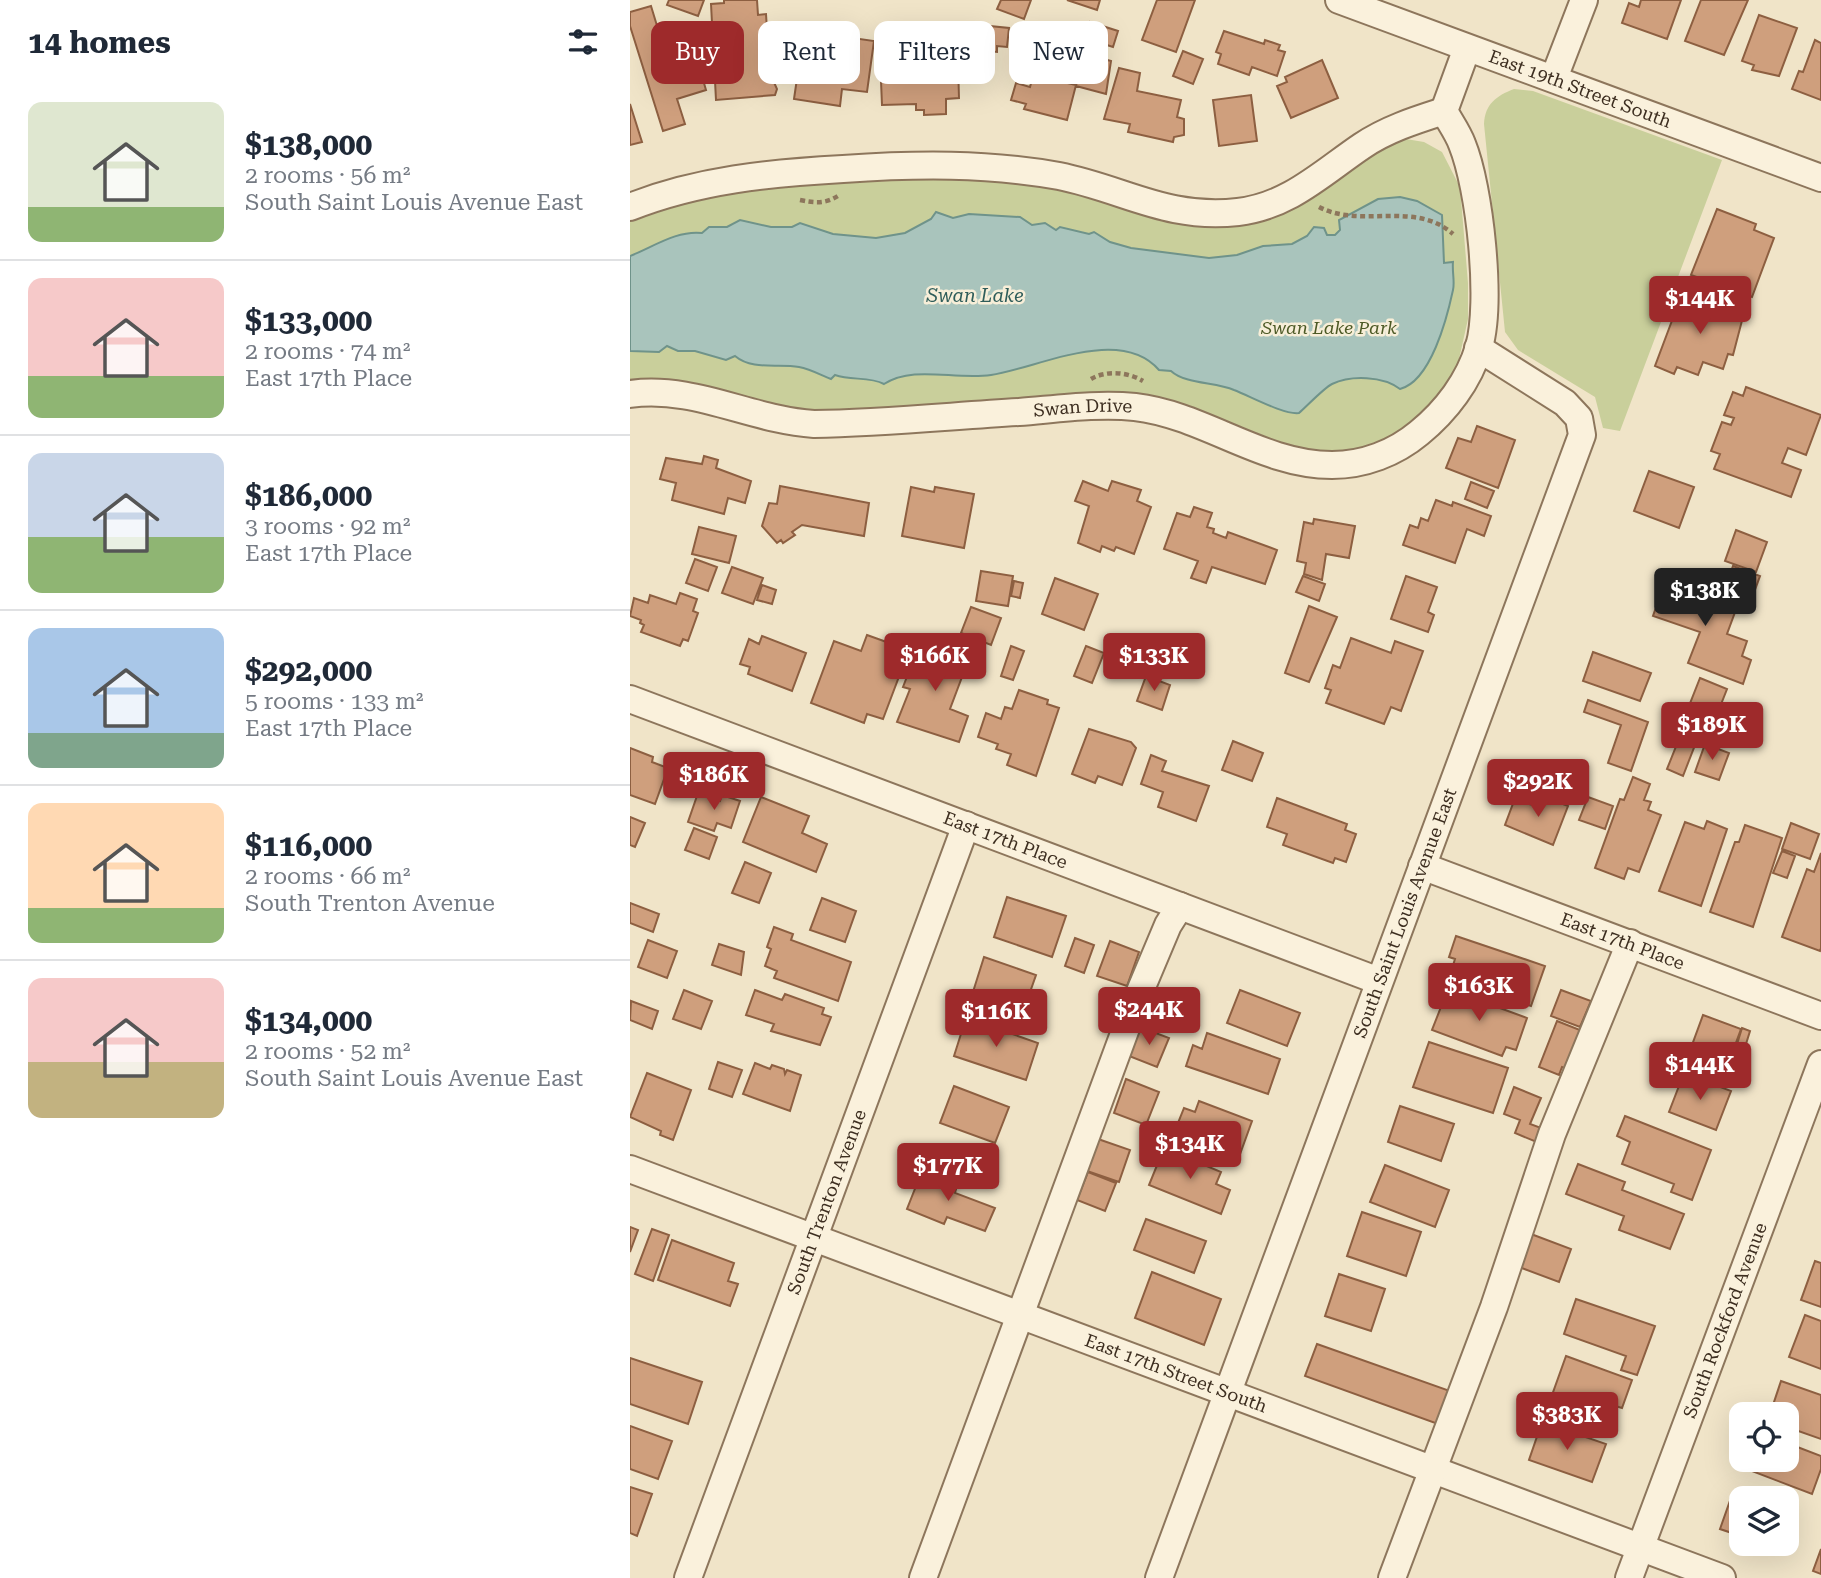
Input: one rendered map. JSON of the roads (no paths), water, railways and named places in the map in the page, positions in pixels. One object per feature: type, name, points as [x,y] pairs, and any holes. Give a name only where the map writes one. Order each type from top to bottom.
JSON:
[{"type":"street","name":"East 19th Street South","points":[[1339,0],[1821,178]]},
{"type":"street","points":[[1554,78],[1584,0]]},
{"type":"street","points":[[1467,48],[1444,111],[1462,145],[1476,199],[1485,311],[1478,348]]},
{"type":"street","points":[[630,207],[712,183],[777,173],[948,164],[1005,168],[1094,183],[1144,203],[1177,212],[1203,215],[1241,212],[1281,201],[1312,184],[1363,145],[1397,127],[1444,111]]},
{"type":"street","name":"Swan Drive","points":[[630,394],[673,394],[710,400],[788,423],[814,424],[1063,408],[1135,407],[1171,415],[1299,462],[1333,465],[1359,463],[1386,454],[1410,441],[1450,402],[1478,348]]},
{"type":"street","name":"South Saint Louis Avenue East","points":[[1159,1578],[1582,435],[1580,418],[1565,402],[1478,348]]},
{"type":"street","name":"East 17th Place","points":[[630,699],[1379,981]]},
{"type":"street","name":"South Trenton Avenue","points":[[688,1578],[813,1237],[933,922],[966,825]]},
{"type":"street","name":"East 17th Place","points":[[1422,866],[1821,1016]]},
{"type":"street","points":[[923,1578],[1136,1001],[1168,925],[1180,906]]},
{"type":"street","points":[[1392,1578],[1494,1307],[1552,1134],[1629,943]]},
{"type":"street","name":"South Rockford Avenue","points":[[1629,1578],[1821,1064]]},
{"type":"street","name":"East 17th Street South","points":[[630,1170],[1721,1578]]},
{"type":"water","name":"Swan Lake","points":[[1400,197],[1417,201],[1442,215],[1444,263],[1453,262],[1454,284],[1447,316],[1429,362],[1411,384],[1400,389],[1376,379],[1348,379],[1332,384],[1299,413],[1276,408],[1226,387],[1192,381],[1171,371],[1159,370],[1143,357],[1123,351],[1078,353],[991,375],[908,375],[884,384],[835,375],[831,379],[799,367],[758,365],[742,361],[735,356],[726,360],[695,351],[678,351],[667,346],[659,352],[630,351],[630,256],[683,234],[702,233],[709,227],[727,227],[740,220],[771,227],[792,227],[800,223],[833,234],[876,238],[905,233],[931,219],[936,212],[953,218],[969,214],[1020,217],[1032,225],[1045,223],[1056,230],[1060,227],[1089,234],[1094,232],[1110,242],[1131,248],[1209,258],[1237,255],[1263,246],[1292,244],[1307,236],[1314,227],[1324,228],[1327,235],[1335,235],[1340,230],[1339,220],[1378,199]]},
{"type":"park label","name":"Swan Lake Park","points":[[1329,328]]}]
